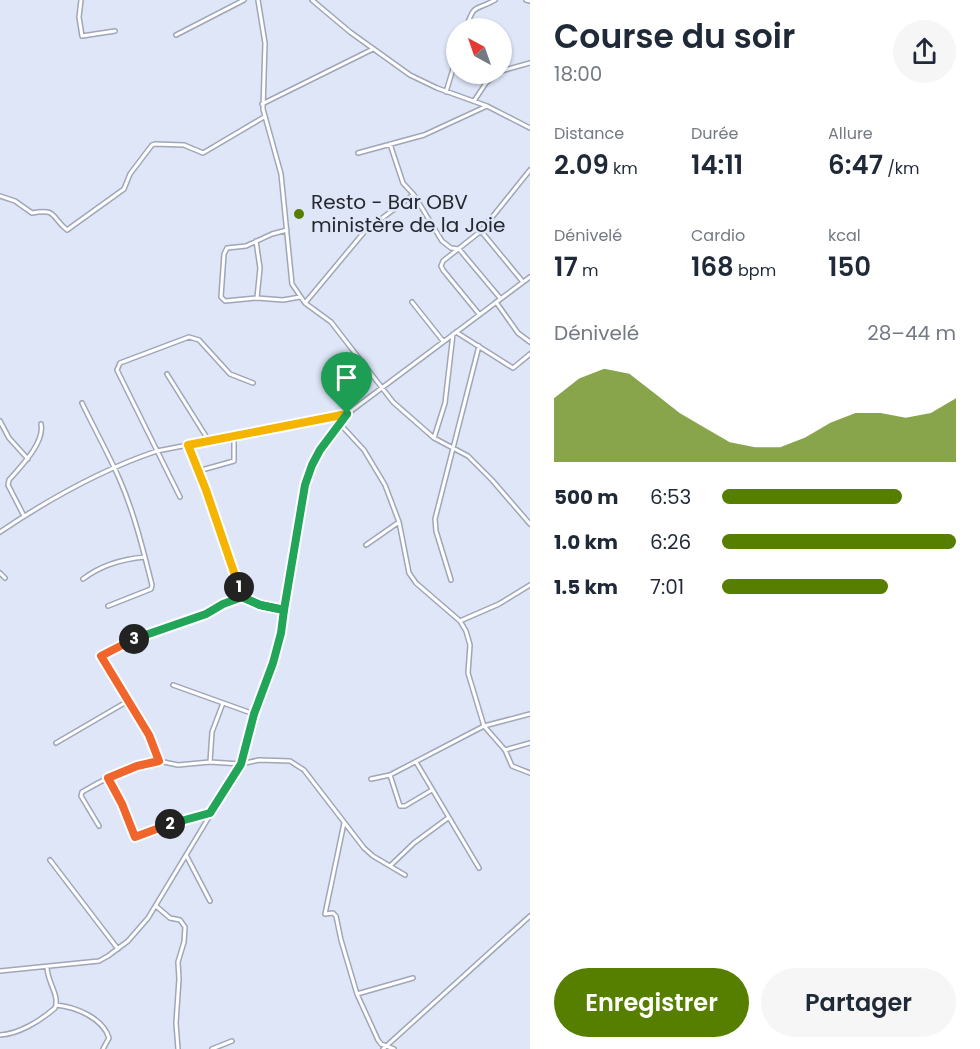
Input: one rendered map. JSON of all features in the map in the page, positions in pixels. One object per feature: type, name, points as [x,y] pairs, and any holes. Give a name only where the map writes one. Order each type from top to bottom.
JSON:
[{"type":"street","points":[[81,0],[79,16],[82,36],[115,31]]},
{"type":"street","points":[[177,35],[244,0]]},
{"type":"street","points":[[258,0],[265,43],[262,104],[271,143],[279,163],[291,279],[300,297],[331,322],[393,402],[434,438],[468,456],[528,519],[530,524]]},
{"type":"street","points":[[312,0],[373,49],[410,75],[446,92],[487,106],[530,128]]},
{"type":"street","points":[[473,0],[476,7]]},
{"type":"street","points":[[469,18],[472,10],[476,7],[495,0]]},
{"type":"street","points":[[262,104],[373,49]]},
{"type":"street","points":[[512,68],[530,63]]},
{"type":"street","points":[[446,92],[448,84]]},
{"type":"street","points":[[474,101],[485,84]]},
{"type":"street","points":[[358,153],[424,135],[487,106]]},
{"type":"street","points":[[0,196],[15,201],[32,213],[44,210],[51,212],[67,230],[124,189],[130,174],[155,144],[184,145],[203,153],[264,117]]},
{"type":"street","points":[[390,144],[401,178],[442,240],[451,248],[459,249],[500,298]]},
{"type":"street","points":[[479,314],[441,266],[443,261],[481,231],[530,170]]},
{"type":"street","points":[[305,303],[365,231],[414,195]]},
{"type":"street","points":[[287,230],[246,246],[225,250],[221,297],[225,301],[257,298],[283,300],[300,297]]},
{"type":"street","points":[[481,231],[523,282]]},
{"type":"street","points":[[256,241],[260,267],[257,298]]},
{"type":"street","points":[[0,971],[47,968],[99,960],[118,949],[140,928],[156,906],[241,764],[254,714],[273,663],[281,633],[305,485],[320,450],[347,414],[530,277]]},
{"type":"street","points":[[412,302],[443,341]]},
{"type":"street","points":[[496,302],[518,333],[530,342]]},
{"type":"street","points":[[454,333],[513,368],[530,354]]},
{"type":"street","points":[[434,438],[445,404],[454,333]]},
{"type":"street","points":[[180,497],[117,370],[120,363],[189,337],[200,340],[230,374],[252,383]]},
{"type":"street","points":[[451,580],[436,531],[435,519],[479,346]]},
{"type":"street","points":[[167,374],[209,441]]},
{"type":"street","points":[[82,403],[114,467],[127,499],[152,585],[151,589],[108,606]]},
{"type":"street","points":[[0,532],[61,494],[114,467],[157,451],[347,414]]},
{"type":"street","points":[[0,421],[9,438],[28,459]]},
{"type":"street","points":[[24,516],[9,485],[9,480],[28,459],[41,434],[41,424]]},
{"type":"street","points":[[340,424],[364,450],[376,468],[399,522],[409,573],[416,583],[460,621],[469,637],[468,673],[484,726],[505,750],[512,766],[530,773]]},
{"type":"street","points":[[198,471],[234,461],[234,436]]},
{"type":"street","points":[[188,445],[242,597],[260,605],[284,610]]},
{"type":"street","points":[[366,545],[399,522]]},
{"type":"street","points":[[83,579],[95,570],[110,564],[145,557]]},
{"type":"street","points":[[0,573],[5,578]]},
{"type":"street","points":[[460,621],[500,604],[530,585]]},
{"type":"street","points":[[159,761],[149,735],[101,656],[138,637],[190,620],[242,597]]},
{"type":"street","points":[[173,685],[254,714]]},
{"type":"street","points":[[56,743],[129,701]]},
{"type":"street","points":[[210,762],[212,732],[223,703]]},
{"type":"street","points":[[371,778],[390,775],[484,726],[530,714]]},
{"type":"street","points":[[505,750],[530,743]]},
{"type":"street","points":[[99,826],[81,796],[82,792],[137,766],[159,761],[178,765],[210,762],[241,764],[258,759],[290,761],[299,766],[369,853],[405,875]]},
{"type":"street","points":[[416,762],[479,868]]},
{"type":"street","points":[[390,775],[400,806],[405,806],[432,790]]},
{"type":"street","points":[[108,778],[122,804],[135,837],[178,821],[210,813]]},
{"type":"street","points":[[390,866],[414,843],[448,818]]},
{"type":"street","points":[[344,823],[325,914],[333,913],[336,916],[340,940],[357,994],[378,1040],[384,1048],[394,1049]]},
{"type":"street","points":[[186,855],[210,900]]},
{"type":"street","points":[[50,860],[118,949]]},
{"type":"street","points":[[156,906],[170,918],[180,920],[185,927],[184,942],[178,962],[176,1023],[178,1049]]},
{"type":"street","points":[[384,1048],[530,916]]},
{"type":"street","points":[[0,1035],[11,1035],[19,1031],[51,1012],[56,1005],[57,1000],[47,977],[47,968]]},
{"type":"street","points":[[357,994],[413,978]]},
{"type":"street","points":[[56,1005],[89,1016],[104,1027],[109,1038],[103,1049]]},
{"type":"street","points":[[212,1049],[232,1041]]},
{"type":"place","name":"Resto - Bar OBV ministère de la Joie","points":[[299,214]]},
{"type":"route","points":[[347,414],[188,445],[206,490],[242,597],[260,605],[284,610],[281,633],[273,663],[254,714],[241,764],[210,813],[178,821],[135,837],[122,804],[108,778],[137,766],[159,761],[159,759],[149,735],[101,656],[138,637],[206,614],[242,597],[260,605],[284,610],[305,485],[320,450],[347,414]]}]
